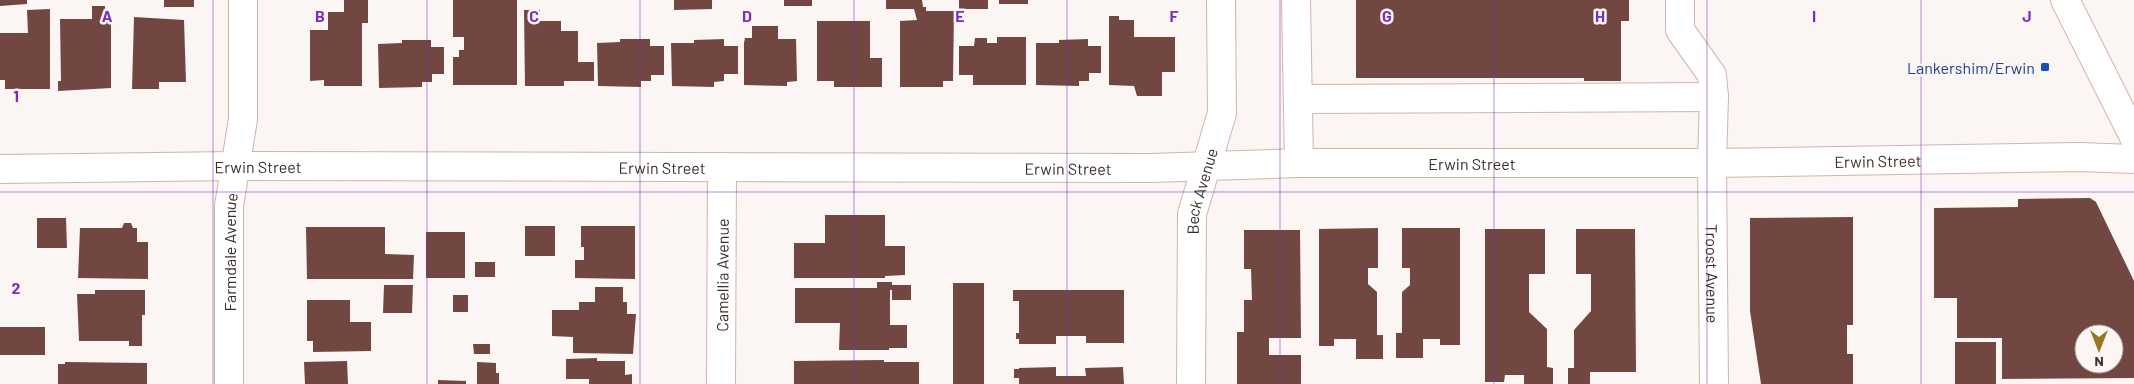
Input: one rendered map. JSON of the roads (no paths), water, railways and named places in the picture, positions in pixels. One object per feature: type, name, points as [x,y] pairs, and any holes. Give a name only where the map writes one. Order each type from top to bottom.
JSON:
[{"type":"street","name":"Farmdale Avenue","points":[[229,384],[229,206],[243,119],[243,0]]},
{"type":"street","name":"Beck Avenue","points":[[1191,384],[1192,214],[1222,112],[1222,0]]},
{"type":"street","points":[[1296,0],[1299,163]]},
{"type":"street","name":"Troost Avenue","points":[[1680,0],[1680,30],[1712,75],[1714,97],[1712,163],[1714,384]]},
{"type":"street","points":[[2065,0],[2134,137]]},
{"type":"street","points":[[1299,99],[1714,97]]},
{"type":"street","name":"Erwin Street","points":[[0,169],[236,166],[1151,168],[1299,163],[1712,163],[2079,157],[2134,159]]},
{"type":"street","name":"Camellia Avenue","points":[[721,384],[722,167]]},
{"type":"place","name":"Lankershim/Erwin","points":[[2045,67]]}]
